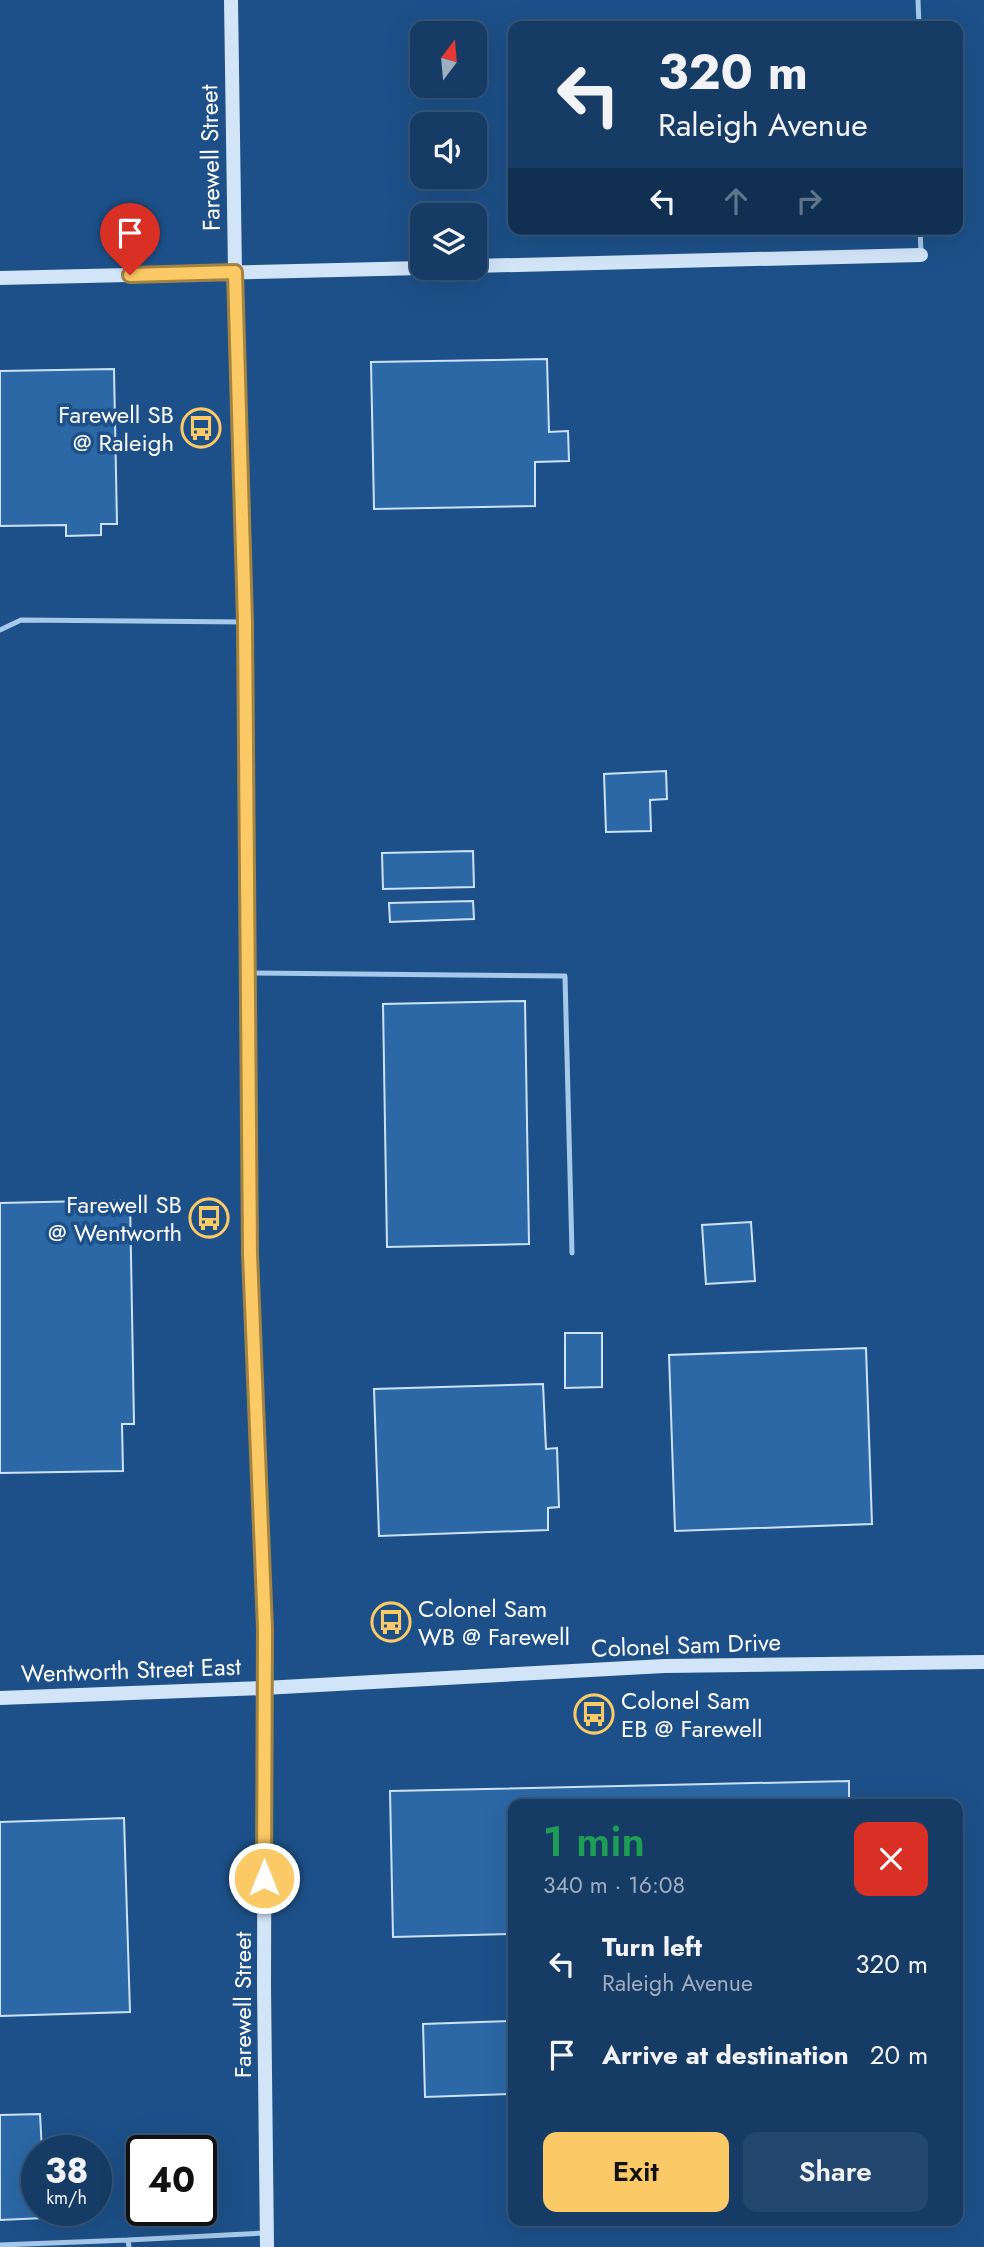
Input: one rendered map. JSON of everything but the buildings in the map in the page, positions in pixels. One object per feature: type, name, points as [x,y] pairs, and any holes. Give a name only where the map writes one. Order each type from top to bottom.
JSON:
[{"type":"street","name":"Farewell Street","points":[[231,0],[235,272],[245,622],[250,1254],[265,1629],[267,2240]]},
{"type":"street","points":[[487,266],[920,255]]},
{"type":"street","points":[[0,278],[410,268]]},
{"type":"street","name":"Colonel Sam Drive","points":[[264,1688],[664,1666],[984,1662]]},
{"type":"street","name":"Wentworth Street East","points":[[0,1698],[264,1688]]},
{"type":"lane","points":[[919,0],[919,21]]},
{"type":"lane","points":[[920,235],[920,255]]},
{"type":"lane","points":[[0,629],[21,620],[245,622]]},
{"type":"lane","points":[[246,973],[565,976],[572,1253]]},
{"type":"lane","points":[[0,2245],[128,2240],[267,2240]]},
{"type":"lane","points":[[128,2240],[129,2247]]},
{"type":"place","name":"Farewell SB @ Raleigh","points":[[201,428]]},
{"type":"place","name":"Farewell SB @ Wentworth","points":[[209,1218]]},
{"type":"place","name":"Colonel Sam WB @ Farewell","points":[[391,1622]]},
{"type":"place","name":"Colonel Sam EB @ Farewell","points":[[594,1714]]},
{"type":"route","points":[[130,275],[235,272],[245,622],[250,1254],[265,1629],[264,1878]]}]
